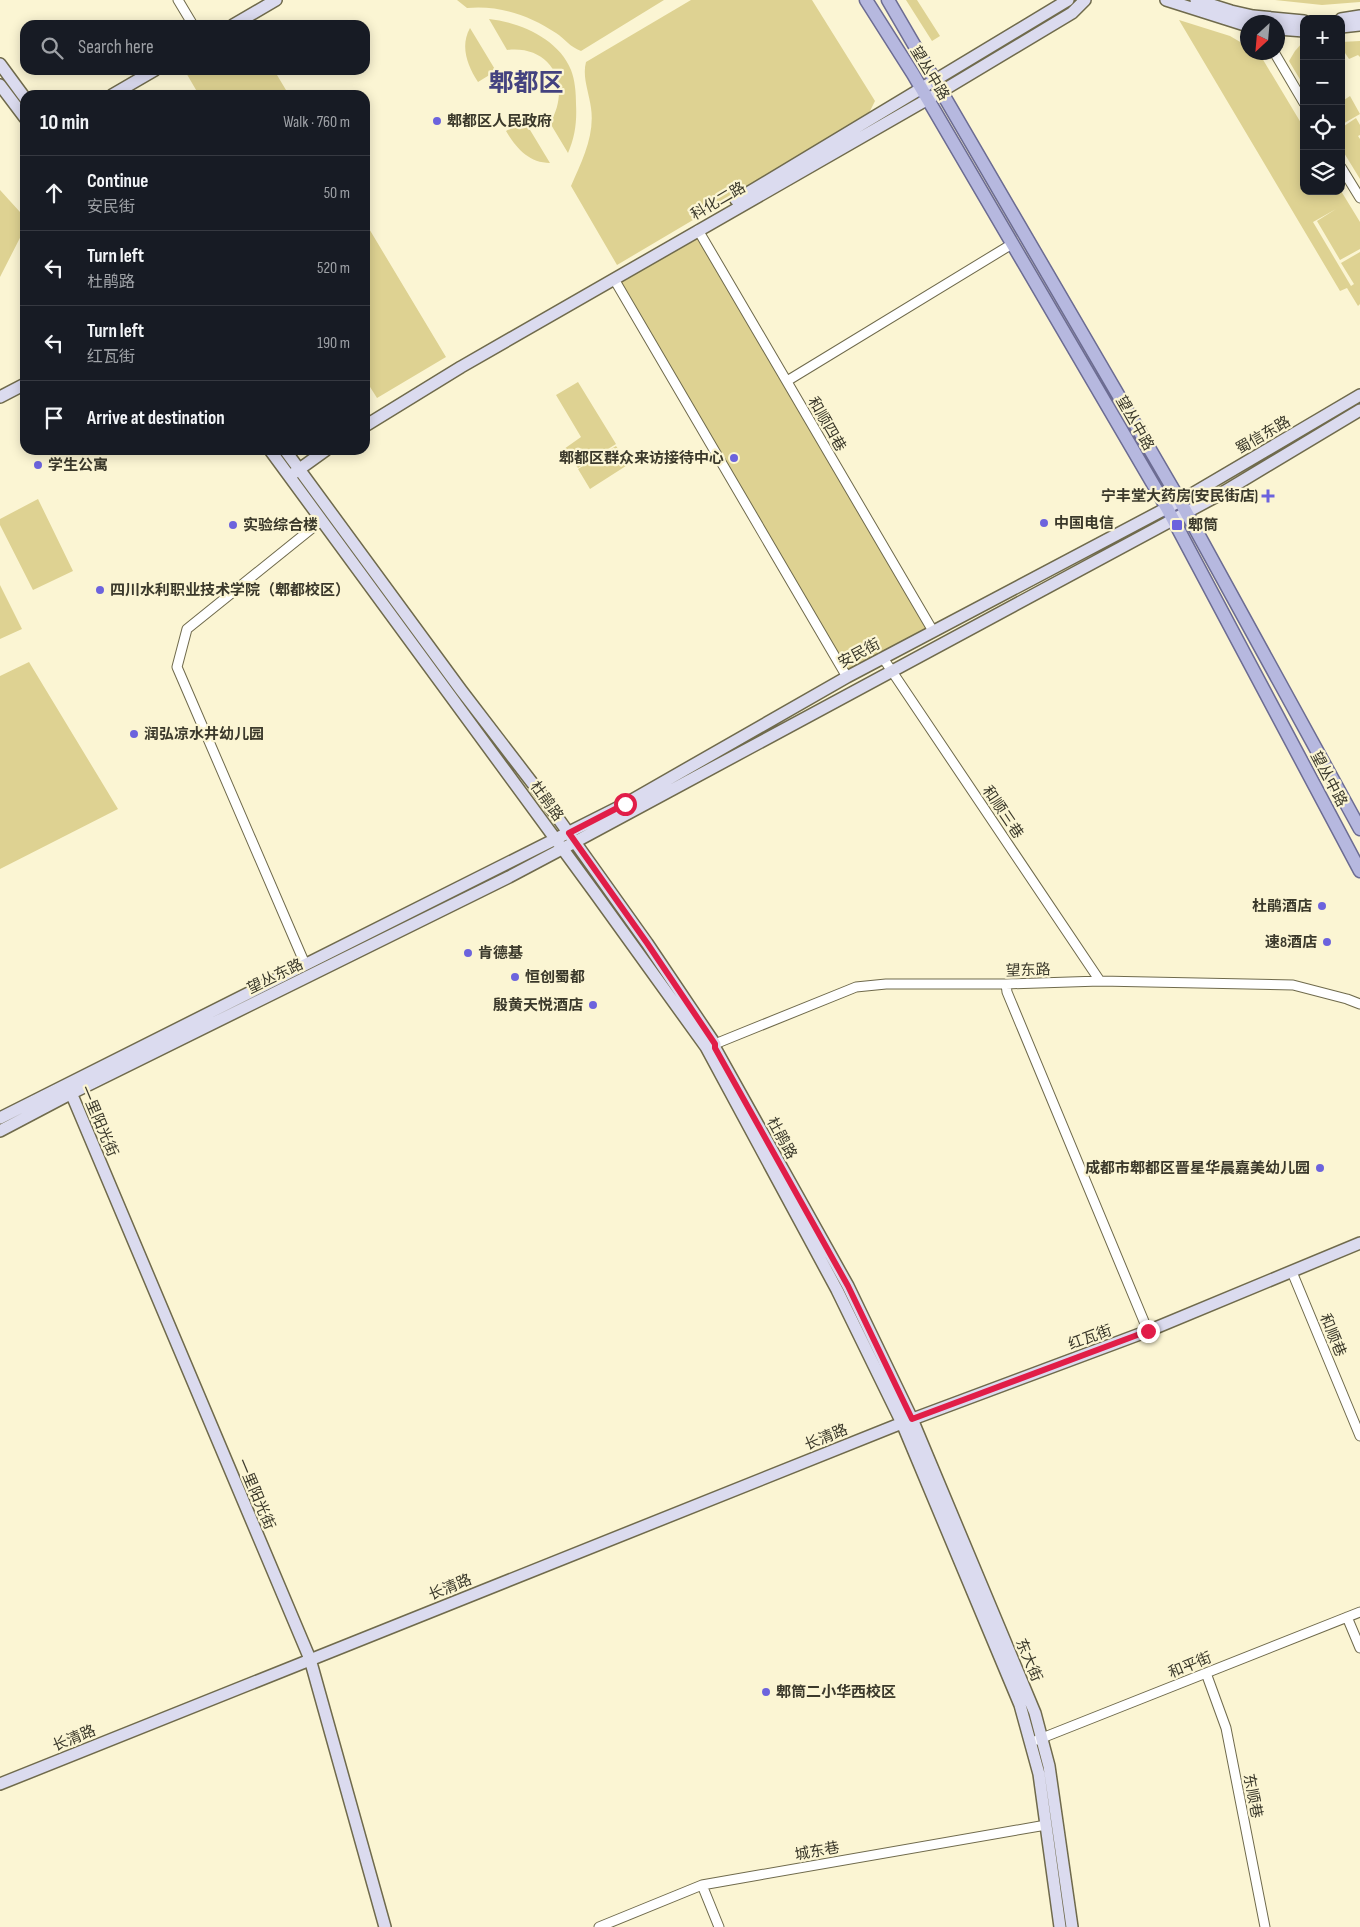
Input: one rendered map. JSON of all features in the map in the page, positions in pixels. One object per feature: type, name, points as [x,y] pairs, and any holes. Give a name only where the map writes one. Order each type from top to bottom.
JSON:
[{"type":"main road","points":[[242,20],[276,0]]},
{"type":"main road","name":"望丛中路","points":[[866,0],[924,94],[1167,508],[1360,871]]},
{"type":"main road","name":"望丛中路","points":[[888,0],[1187,512],[1360,829]]},
{"type":"main road","points":[[939,86],[1068,0]]},
{"type":"main road","name":"科化二路","points":[[370,423],[461,367],[698,230],[924,94],[1072,13],[1084,0]]},
{"type":"main road","points":[[1166,0],[1240,23]]},
{"type":"main road","points":[[1196,0],[1253,16],[1300,21]]},
{"type":"main road","points":[[1345,18],[1360,16]]},
{"type":"main road","points":[[1345,27],[1360,26]]},
{"type":"main road","points":[[1285,30],[1300,31]]},
{"type":"main road","points":[[0,64],[20,91]]},
{"type":"main road","points":[[121,90],[146,75]]},
{"type":"main road","points":[[0,85],[20,111]]},
{"type":"main road","points":[[370,415],[924,94]]},
{"type":"main road","points":[[0,397],[20,387]]},
{"type":"main road","name":"蜀信东路","points":[[1180,501],[1360,395]]},
{"type":"main road","name":"蜀信东路","points":[[1187,512],[1360,410]]},
{"type":"main road","name":"杜鹃路","points":[[276,455],[295,470],[572,838],[647,943],[711,1045],[837,1290],[907,1421]]},
{"type":"main road","name":"杜鹃路","points":[[288,455],[321,521],[711,1045]]},
{"type":"main road","points":[[295,470],[309,455]]},
{"type":"main road","points":[[295,470],[318,455]]},
{"type":"main road","name":"安民街","points":[[572,838],[625,804],[847,677],[1180,501]]},
{"type":"main road","name":"安民街","points":[[560,844],[892,671],[1187,512]]},
{"type":"main road","name":"望丛东路","points":[[0,1131],[69,1089],[305,964],[560,844]]},
{"type":"main road","name":"望丛东路","points":[[0,1118],[69,1089],[500,881],[560,844]]},
{"type":"main road","name":"一里阳光街","points":[[69,1089],[310,1659],[385,1927]]},
{"type":"main road","name":"红瓦街","points":[[907,1421],[1148,1331],[1360,1242]]},
{"type":"main road","name":"长清路","points":[[0,1784],[907,1421]]},
{"type":"main road","name":"东大街","points":[[907,1421],[1035,1713],[1049,1766],[1072,1927]]},
{"type":"main road","name":"东大街","points":[[907,1421],[1020,1704],[1039,1774],[1060,1927]]},
{"type":"street","points":[[178,0],[190,20]]},
{"type":"street","points":[[1279,60],[1300,96]]},
{"type":"street","points":[[1345,174],[1360,198]]},
{"type":"street","name":"和顺四巷","points":[[698,230],[932,631]]},
{"type":"street","points":[[786,381],[1012,244]]},
{"type":"street","points":[[614,279],[847,677]]},
{"type":"street","points":[[305,964],[177,667],[187,629],[321,521]]},
{"type":"street","name":"和顺三巷","points":[[883,658],[1100,981]]},
{"type":"street","name":"望东路","points":[[711,1045],[856,987],[886,984],[1006,984],[1100,981],[1293,985],[1360,1004]]},
{"type":"street","points":[[1006,984],[1007,992],[1148,1331]]},
{"type":"street","name":"和顺巷","points":[[1292,1272],[1360,1436]]},
{"type":"street","name":"和平街","points":[[1030,1743],[1360,1612]]},
{"type":"street","points":[[1347,1617],[1360,1648]]},
{"type":"street","name":"东顺巷","points":[[1206,1673],[1226,1728],[1265,1927]]},
{"type":"street","name":"城东巷","points":[[599,1927],[702,1885],[1046,1825]]},
{"type":"street","points":[[702,1885],[718,1927]]},
{"type":"shaded area","points":[[457,0],[664,0],[581,51],[546,27],[524,16],[491,8],[467,8]]},
{"type":"shaded area","points":[[691,0],[812,0],[875,101],[867,117],[617,265],[571,186],[587,148],[591,128],[591,108],[585,73],[586,62]]},
{"type":"shaded area","points":[[906,0],[917,0],[940,36],[932,41]]},
{"type":"shaded area","points":[[1275,0],[1360,0],[1360,2],[1322,5]]},
{"type":"shaded area","points":[[489,19],[513,24],[537,34],[557,49],[565,59],[571,70],[576,100],[575,129],[568,153],[550,123],[559,95],[558,82],[554,71],[546,61],[536,54],[523,50],[507,50]]},
{"type":"shaded area","points":[[1179,20],[1230,36],[1240,42],[1240,60],[1263,60],[1300,121],[1300,195],[1343,195],[1360,222],[1360,249],[1340,260],[1317,221],[1336,209],[1313,222],[1351,286],[1354,284],[1341,263],[1360,252],[1360,304],[1358,306],[1347,288],[1340,291]]},
{"type":"shaded area","points":[[470,28],[496,71],[478,82],[468,62],[465,49],[465,42]]},
{"type":"shaded area","points":[[1360,41],[1360,57],[1358,55],[1349,59],[1345,53],[1345,42]]},
{"type":"shaded area","points":[[1300,45],[1300,79],[1289,61]]},
{"type":"shaded area","points":[[187,75],[277,75],[286,90],[196,90]]},
{"type":"shaded area","points":[[1350,96],[1360,114],[1345,123],[1345,105],[1345,99]]},
{"type":"shaded area","points":[[1356,118],[1360,125],[1360,135],[1358,136],[1360,139],[1360,179],[1345,155],[1345,125]]},
{"type":"shaded area","points":[[524,120],[550,163],[529,157],[519,149],[506,131]]},
{"type":"shaded area","points":[[0,190],[20,212],[20,238],[0,277]]},
{"type":"shaded area","points":[[370,230],[446,357],[377,398],[370,387]]},
{"type":"shaded area","points":[[698,234],[928,627],[848,671],[620,280]]},
{"type":"shaded area","points":[[578,382],[616,444],[578,468],[564,449],[581,437],[556,395]]},
{"type":"shaded area","points":[[616,446],[629,464],[590,489],[578,469]]},
{"type":"shaded area","points":[[38,499],[73,571],[33,590],[0,525],[0,519]]},
{"type":"shaded area","points":[[0,585],[22,629],[0,639]]},
{"type":"shaded area","points":[[29,662],[118,809],[0,869],[0,676]]},
{"type":"place","name":"郫都区人民政府","points":[[437,121]]},
{"type":"place","name":"郫都区群众来访接待中心","points":[[734,458]]},
{"type":"place","name":"学生公寓","points":[[38,465]]},
{"type":"place","name":"宁丰堂大药房(安民街店)","points":[[1268,496]]},
{"type":"place","name":"中国电信","points":[[1044,523]]},
{"type":"place","name":"实验综合楼","points":[[233,525]]},
{"type":"place","name":"郫筒","points":[[1177,525]]},
{"type":"place","name":"四川水利职业技术学院（郫都校区）","points":[[100,590]]},
{"type":"place","name":"润弘凉水井幼儿园","points":[[134,734]]},
{"type":"place","name":"杜鹃酒店","points":[[1322,906]]},
{"type":"place","name":"速8酒店","points":[[1327,942]]},
{"type":"place","name":"肯德基","points":[[468,953]]},
{"type":"place","name":"恒创蜀都","points":[[515,977]]},
{"type":"place","name":"殷黄天悦酒店","points":[[593,1005]]},
{"type":"place","name":"成都市郫都区晋星华晨嘉美幼儿园","points":[[1320,1168]]},
{"type":"place","name":"郫筒二小华西校区","points":[[766,1692]]},
{"type":"district","name":"郫都区","points":[[526,82]]},
{"type":"route","points":[[625,804],[569,833],[647,943],[715,1044],[715,1048],[848,1286],[912,1419],[1148,1331]]}]
